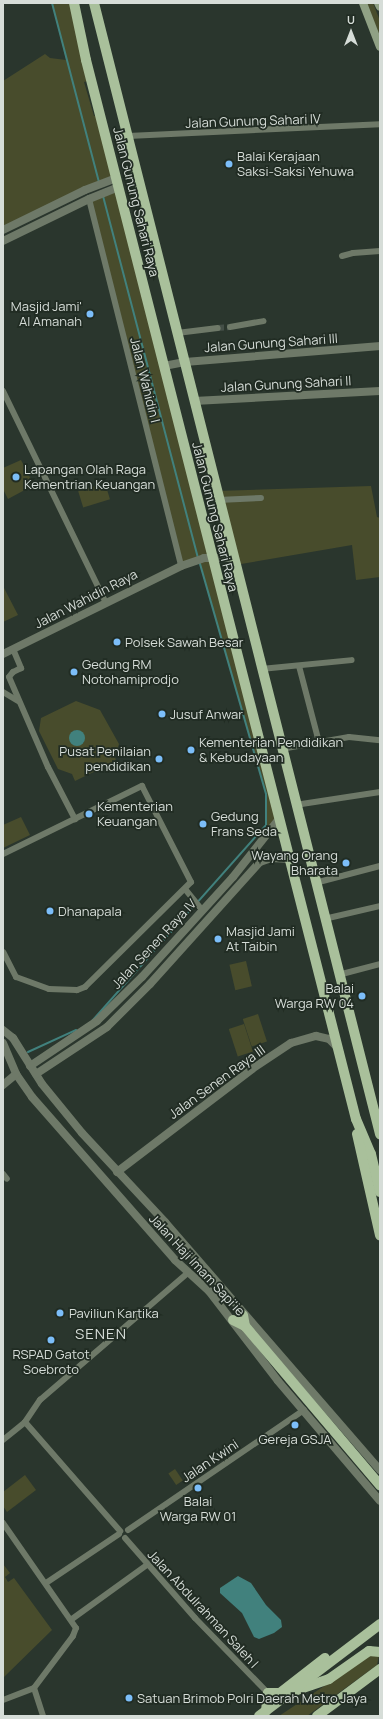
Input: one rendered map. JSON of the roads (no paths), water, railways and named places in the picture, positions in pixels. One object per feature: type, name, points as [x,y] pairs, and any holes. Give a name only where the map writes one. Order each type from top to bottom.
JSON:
[{"type":"main road","name":"Jalan Gunung Sahari Raya","points":[[74,3],[114,184],[164,366],[204,558],[290,859],[356,1119]]},
{"type":"main road","name":"Jalan Gunung Sahari Raya","points":[[94,3],[338,976],[380,1134]]},
{"type":"main road","points":[[363,3],[380,47]]},
{"type":"main road","points":[[378,3],[380,7]]},
{"type":"main road","points":[[356,1119],[370,1154],[380,1192]]},
{"type":"main road","points":[[356,1119],[357,1133],[380,1235]]},
{"type":"main road","points":[[244,1314],[245,1326]]},
{"type":"main road","points":[[233,1320],[245,1326],[380,1485]]},
{"type":"main road","points":[[263,1713],[348,1646],[380,1624]]},
{"type":"main road","points":[[263,1713],[268,1693],[280,1693],[336,1650],[348,1646]]},
{"type":"main road","points":[[294,1690],[315,1686],[329,1679],[369,1651],[380,1652]]},
{"type":"main road","points":[[317,1716],[380,1669]]},
{"type":"street","name":"Jalan Gunung Sahari IV","points":[[128,136],[380,124]]},
{"type":"street","points":[[3,230],[92,187],[114,184]]},
{"type":"street","points":[[3,241],[97,196],[114,184]]},
{"type":"street","name":"Jalan Wahidin I","points":[[88,199],[181,566]]},
{"type":"street","points":[[342,256],[353,253],[380,251]]},
{"type":"street","points":[[230,327],[263,321]]},
{"type":"street","points":[[177,333],[218,328]]},
{"type":"street","name":"Jalan Gunung Sahari III","points":[[164,366],[185,362],[380,346]]},
{"type":"street","name":"Jalan Gunung Sahari II","points":[[194,401],[380,390]]},
{"type":"street","points":[[3,392],[106,603]]},
{"type":"street","points":[[218,500],[261,498]]},
{"type":"street","points":[[204,558],[233,558]]},
{"type":"street","name":"Jalan Wahidin Raya","points":[[3,654],[181,566],[204,558]]},
{"type":"street","points":[[13,649],[21,668],[13,672],[9,678],[18,701],[75,819]]},
{"type":"street","points":[[261,669],[352,660]]},
{"type":"street","points":[[299,666],[319,742]]},
{"type":"street","points":[[4,693],[18,701]]},
{"type":"street","points":[[281,749],[358,736],[380,740]]},
{"type":"street","points":[[3,854],[142,786],[191,882],[85,987],[77,990],[50,988],[16,977],[3,952]]},
{"type":"street","points":[[295,805],[380,792]]},
{"type":"street","name":"Jalan Senen Raya IV","points":[[30,1066],[100,1019],[142,977],[225,885],[279,819]]},
{"type":"street","name":"Jalan Senen Raya IV","points":[[36,1074],[107,1027],[150,984],[233,891],[264,859],[290,859]]},
{"type":"street","points":[[315,883],[380,866]]},
{"type":"street","points":[[225,885],[233,891]]},
{"type":"street","points":[[185,889],[202,910]]},
{"type":"street","points":[[324,919],[380,906]]},
{"type":"street","points":[[338,976],[380,964]]},
{"type":"street","points":[[142,977],[150,984]]},
{"type":"street","points":[[100,1019],[107,1027]]},
{"type":"street","name":"Jalan Haji Imam Sapi'ie","points":[[3,1030],[13,1038],[30,1066],[69,1117],[117,1172],[165,1222],[244,1314],[308,1385],[380,1470]]},
{"type":"street","name":"Jalan Senen Raya III","points":[[117,1172],[252,1069],[291,1044],[316,1036],[329,1039],[338,1048]]},
{"type":"street","name":"Jalan Haji Imam Sapi'ie","points":[[3,1043],[16,1074],[58,1127],[233,1320],[304,1410],[380,1501]]},
{"type":"street","points":[[3,1085],[16,1074]]},
{"type":"street","points":[[58,1127],[69,1117]]},
{"type":"street","points":[[3,1440],[25,1422],[40,1400],[189,1272]]},
{"type":"street","name":"Jalan Kwini","points":[[121,1534],[128,1536],[128,1530],[304,1410]]},
{"type":"street","name":"Jalan Abdulrahman Saleh I","points":[[25,1422],[147,1565],[268,1693]]},
{"type":"street","points":[[3,1523],[72,1619],[76,1628],[73,1636],[34,1688],[3,1700]]},
{"type":"street","points":[[46,1583],[121,1534]]},
{"type":"street","points":[[72,1619],[147,1565]]},
{"type":"street","points":[[34,1688],[43,1716]]},
{"type":"water","points":[[77,730],[84,735],[85,738],[80,745],[77,746],[70,741],[69,738],[74,731]]},
{"type":"water","points":[[238,1576],[251,1583],[266,1605],[281,1620],[282,1627],[274,1633],[259,1639],[254,1637],[242,1613],[220,1593],[220,1588]]},
{"type":"waterway","points":[[52,3],[99,182]]},
{"type":"waterway","points":[[103,196],[198,557]]},
{"type":"waterway","points":[[92,1021],[266,825],[266,794],[199,561]]},
{"type":"waterway","points":[[28,1052],[76,1030]]},
{"type":"tunnel","points":[[218,328],[230,327]]},
{"type":"place","name":"Balai Kerajaan Saksi-Saksi Yehuwa","points":[[229,164]]},
{"type":"place","name":"Masjid Jami' Al Amanah","points":[[90,314]]},
{"type":"place","name":"Lapangan Olah Raga Kementrian Keuangan","points":[[16,477]]},
{"type":"place","name":"Polsek Sawah Besar","points":[[117,642]]},
{"type":"place","name":"Gedung RM Notohamiprodjo","points":[[74,672]]},
{"type":"place","name":"Jusuf Anwar","points":[[162,714]]},
{"type":"place","name":"Kementerian Pendidikan & Kebudayaan","points":[[191,750]]},
{"type":"place","name":"Pusat Penilaian pendidikan","points":[[159,759]]},
{"type":"place","name":"Kementerian Keuangan","points":[[89,814]]},
{"type":"place","name":"Gedung Frans Seda","points":[[203,824]]},
{"type":"place","name":"Wayang Orang Bharata","points":[[346,863]]},
{"type":"place","name":"Dhanapala","points":[[50,911]]},
{"type":"place","name":"Masjid Jami At Taibin","points":[[218,939]]},
{"type":"place","name":"Balai Warga RW 04","points":[[362,996]]},
{"type":"place","name":"Paviliun Kartika","points":[[60,1313]]},
{"type":"place","name":"RSPAD Gatot Soebroto","points":[[51,1340]]},
{"type":"place","name":"Gereja GSJA","points":[[295,1425]]},
{"type":"place","name":"Balai Warga RW 01","points":[[198,1488]]},
{"type":"place","name":"Satuan Brimob Polri Daerah Metro Jaya","points":[[129,1698]]},
{"type":"district","name":"SENEN","points":[[101,1334]]}]
